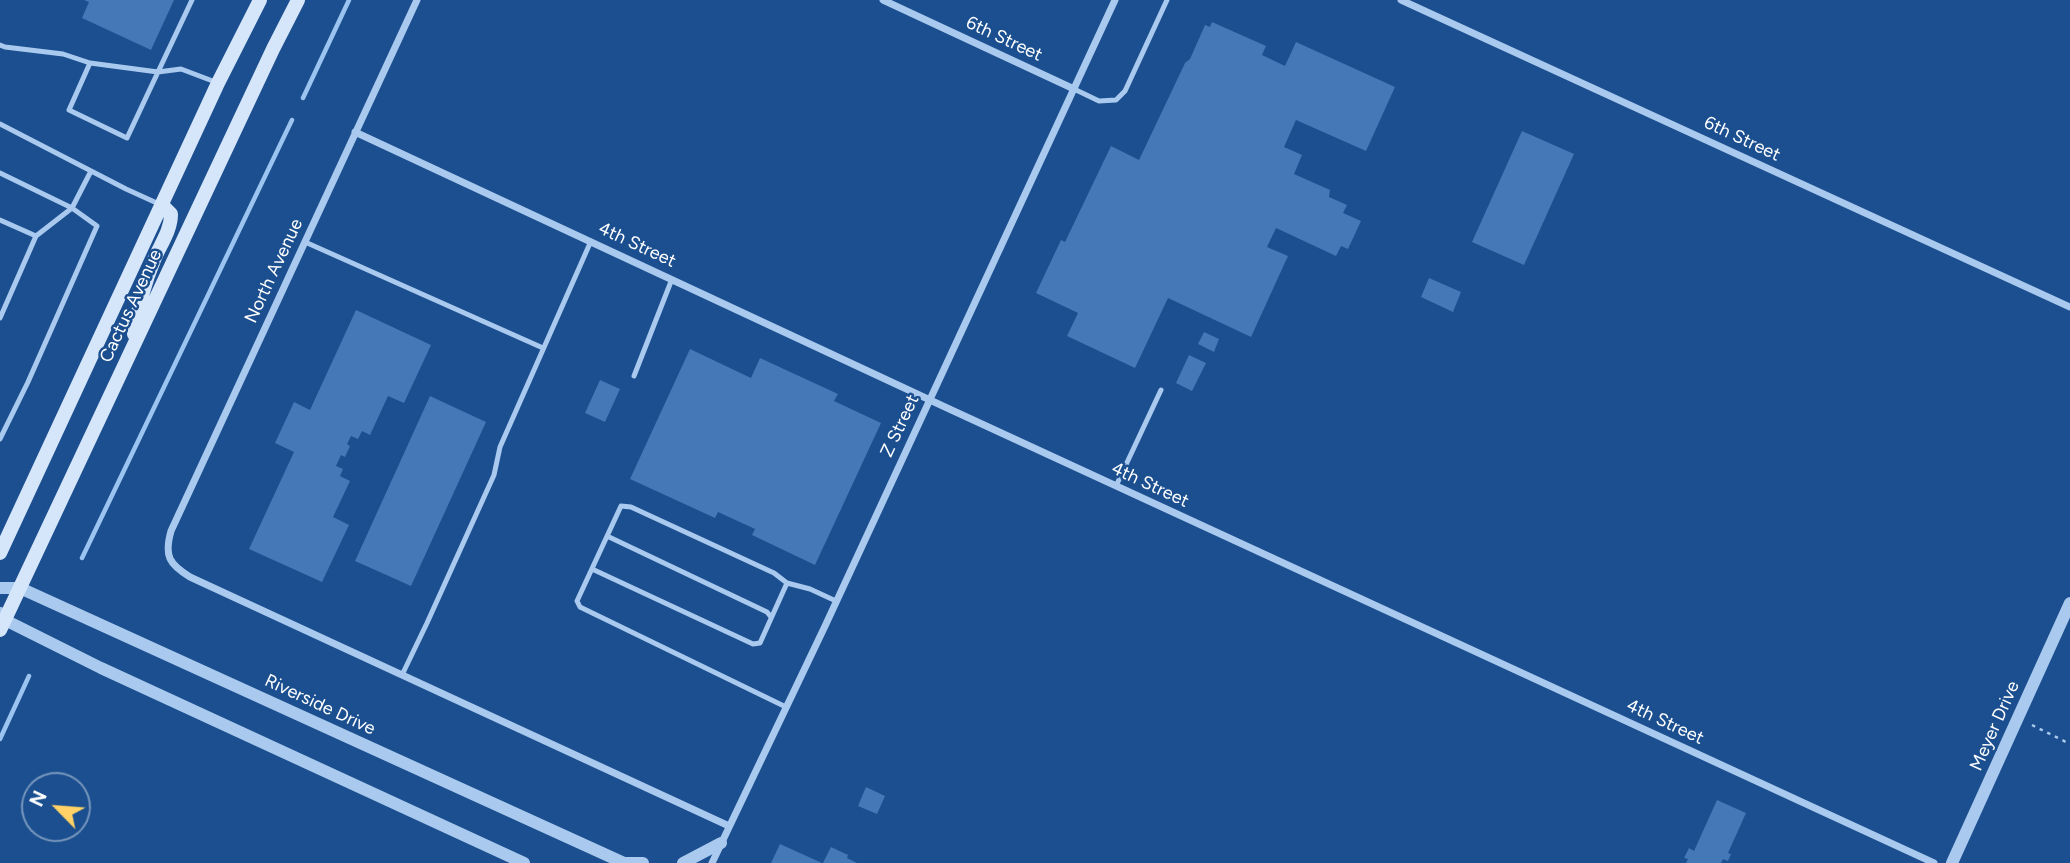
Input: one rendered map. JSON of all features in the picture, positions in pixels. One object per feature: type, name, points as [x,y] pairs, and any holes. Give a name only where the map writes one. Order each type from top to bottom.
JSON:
[{"type":"main road","name":"Cactus Avenue","points":[[0,553],[218,83],[260,0]]},
{"type":"main road","name":"Cactus Avenue","points":[[2,621],[298,0]]},
{"type":"main road","points":[[131,352],[140,298],[171,223],[171,215],[162,205]]},
{"type":"street","name":"North Avenue","points":[[401,675],[190,577],[177,569],[168,558],[167,545],[171,531],[416,0]]},
{"type":"street","name":"6th Street","points":[[883,0],[1074,89]]},
{"type":"street","name":"Z Street","points":[[712,863],[1115,0]]},
{"type":"street","name":"6th Street","points":[[1401,0],[2070,307]]},
{"type":"street","name":"4th Street","points":[[355,132],[1934,863]]},
{"type":"street","name":"Riverside Drive","points":[[0,588],[20,588],[624,863]]},
{"type":"street","name":"Meyer Drive","points":[[1952,863],[2070,603]]},
{"type":"street","points":[[2,621],[524,863]]},
{"type":"street","points":[[401,675],[729,826]]},
{"type":"street","points":[[683,863],[721,843]]},
{"type":"street","points":[[624,863],[643,863]]},
{"type":"lane","points":[[90,63],[69,110],[127,138],[192,0]]},
{"type":"lane","points":[[1074,89],[1099,101],[1116,100],[1125,91],[1167,0]]},
{"type":"lane","points":[[0,45],[63,54],[90,63],[158,72],[181,69],[218,83]]},
{"type":"lane","points":[[0,124],[162,205]]},
{"type":"lane","points":[[0,318],[36,236],[72,208],[91,171]]},
{"type":"lane","points":[[0,173],[72,208],[97,226],[0,439]]},
{"type":"lane","points":[[0,220],[36,236]]},
{"type":"lane","points":[[305,242],[543,348]]},
{"type":"lane","points":[[401,675],[494,475],[500,447],[591,242]]},
{"type":"lane","points":[[634,376],[672,279]]},
{"type":"lane","points":[[1116,486],[1161,390]]},
{"type":"lane","points":[[786,707],[580,607],[577,601],[621,506],[631,507],[774,573],[787,583],[810,589],[836,601]]},
{"type":"lane","points":[[607,536],[767,612],[771,617]]},
{"type":"lane","points":[[592,569],[753,644],[760,643],[787,583]]},
{"type":"path","points":[[2032,725],[2070,744]]},
{"type":"building","points":[[84,0],[174,0],[151,50],[82,18],[89,2]]},
{"type":"building","points":[[1212,22],[1266,46],[1262,55],[1285,66],[1296,42],[1395,87],[1366,151],[1296,120],[1284,147],[1302,155],[1294,174],[1330,190],[1329,197],[1347,205],[1343,213],[1361,221],[1348,249],[1341,246],[1336,256],[1276,228],[1267,247],[1288,256],[1251,337],[1168,298],[1135,368],[1067,336],[1078,313],[1036,293],[1061,240],[1065,242],[1111,146],[1139,160],[1205,25],[1210,27]]},
{"type":"building","points":[[1522,131],[1574,154],[1524,265],[1472,242]]},
{"type":"building","points":[[1429,278],[1461,292],[1453,312],[1421,297]]},
{"type":"building","points":[[356,310],[431,345],[404,403],[388,396],[370,435],[362,431],[358,439],[351,436],[345,457],[341,455],[336,466],[343,469],[340,476],[350,481],[333,517],[349,525],[322,582],[249,549],[294,452],[275,443],[294,402],[310,410]]},
{"type":"building","points":[[1204,332],[1219,339],[1214,352],[1198,344]]},
{"type":"building","points":[[690,349],[751,378],[760,358],[838,394],[834,401],[881,423],[815,565],[752,535],[755,529],[718,512],[715,518],[630,479]]},
{"type":"building","points":[[1189,355],[1206,363],[1192,391],[1176,383]]},
{"type":"building","points":[[600,380],[620,389],[605,422],[585,413]]},
{"type":"building","points":[[430,396],[486,422],[411,586],[355,561]]},
{"type":"building","points":[[866,787],[885,796],[877,814],[858,806]]},
{"type":"building","points":[[1717,800],[1746,813],[1728,853],[1731,854],[1728,861],[1723,859],[1721,863],[1686,863],[1688,859],[1684,858],[1689,848],[1694,851]]},
{"type":"building","points":[[780,844],[822,863],[771,863]]},
{"type":"building","points":[[831,847],[848,855],[847,858],[857,863],[823,863]]},
{"type":"waterway","points":[[303,98],[349,0]]},
{"type":"waterway","points":[[82,558],[292,120]]},
{"type":"waterway","points":[[0,739],[29,676]]}]
